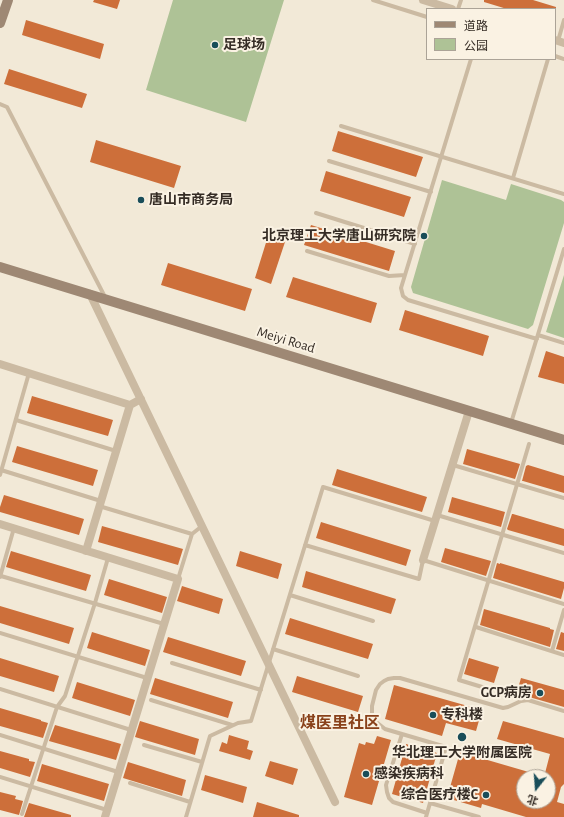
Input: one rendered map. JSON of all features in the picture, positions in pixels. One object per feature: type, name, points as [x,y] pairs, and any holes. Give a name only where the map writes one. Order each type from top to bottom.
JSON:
[{"type":"street","points":[[0,23],[8,0]]},
{"type":"street","points":[[422,0],[449,8]]},
{"type":"street","name":"Meiyi Road","points":[[0,267],[564,440]]},
{"type":"street","points":[[90,294],[335,802]]},
{"type":"street","points":[[0,364],[130,405]]},
{"type":"street","points":[[86,551],[130,405],[141,399]]},
{"type":"street","points":[[423,560],[469,411]]},
{"type":"street","points":[[0,524],[178,579],[106,814]]},
{"type":"lane","points":[[373,0],[426,17]]},
{"type":"lane","points":[[559,41],[564,20]]},
{"type":"lane","points":[[470,60],[401,288],[403,296],[408,300],[537,337],[564,343]]},
{"type":"lane","points":[[513,178],[548,60]]},
{"type":"lane","points":[[0,104],[7,107],[106,299]]},
{"type":"lane","points":[[341,126],[564,194]]},
{"type":"lane","points":[[329,161],[431,192]]},
{"type":"lane","points":[[316,213],[415,244]]},
{"type":"lane","points":[[307,250],[389,276],[405,275]]},
{"type":"lane","points":[[511,424],[564,250]]},
{"type":"lane","points":[[29,373],[1,473],[192,534]]},
{"type":"lane","points":[[16,420],[116,452]]},
{"type":"lane","points":[[492,690],[459,680],[476,627],[529,444]]},
{"type":"lane","points":[[452,465],[564,498]]},
{"type":"lane","points":[[186,817],[210,736],[238,723],[251,721],[323,487],[436,518],[503,534],[564,553]]},
{"type":"lane","points":[[178,579],[192,534],[202,526]]},
{"type":"lane","points":[[14,528],[0,576],[164,624]]},
{"type":"lane","points":[[305,545],[419,579],[423,560],[564,604]]},
{"type":"lane","points":[[22,814],[57,707],[66,696],[108,557]]},
{"type":"lane","points":[[290,595],[373,621]]},
{"type":"lane","points":[[552,651],[564,610]]},
{"type":"lane","points":[[476,627],[564,655]]},
{"type":"lane","points":[[0,633],[148,679]]},
{"type":"lane","points":[[273,649],[358,676]]},
{"type":"lane","points":[[172,663],[261,690]]},
{"type":"lane","points":[[402,734],[386,785],[386,792],[393,802],[427,815],[446,747],[402,734],[385,729],[375,721],[372,715],[372,706],[376,690],[380,684],[388,679],[400,678],[503,708],[528,700],[564,710]]},
{"type":"lane","points":[[0,689],[132,730]]},
{"type":"lane","points":[[151,700],[233,725]]},
{"type":"lane","points":[[0,735],[119,772]]},
{"type":"lane","points":[[144,745],[202,762]]},
{"type":"lane","points":[[0,776],[106,814]]},
{"type":"lane","points":[[130,783],[190,802]]},
{"type":"lane","points":[[430,803],[479,817]]},
{"type":"green space","name":"足球场","points":[[173,0],[284,0],[246,122],[146,90]]},
{"type":"green space","points":[[442,180],[506,200],[511,184],[564,202],[564,223],[533,325],[528,329],[413,293],[411,287]]},
{"type":"green space","points":[[564,275],[564,338],[546,332]]},
{"type":"building","points":[[94,0],[120,0],[117,9],[93,2]]},
{"type":"building","points":[[484,0],[533,0],[556,8],[504,8],[484,2]]},
{"type":"building","points":[[26,20],[104,44],[100,59],[22,35]]},
{"type":"building","points":[[9,69],[87,94],[82,108],[4,84]]},
{"type":"building","points":[[338,131],[423,157],[416,177],[332,151]]},
{"type":"building","points":[[96,140],[181,166],[174,188],[90,162]]},
{"type":"building","points":[[326,171],[411,197],[404,217],[320,191]]},
{"type":"building","points":[[311,225],[395,251],[389,271],[304,245]]},
{"type":"building","points":[[269,233],[286,239],[271,284],[255,278]]},
{"type":"building","points":[[168,263],[252,289],[245,311],[161,285]]},
{"type":"building","points":[[293,277],[377,303],[371,323],[286,297]]},
{"type":"building","points":[[405,310],[489,336],[483,356],[399,330]]},
{"type":"building","points":[[546,351],[564,357],[564,384],[538,377]]},
{"type":"building","points":[[32,396],[113,420],[108,436],[27,413]]},
{"type":"building","points":[[17,446],[98,470],[93,486],[12,462]]},
{"type":"building","points":[[467,449],[520,464],[515,479],[463,464]]},
{"type":"building","points":[[528,465],[564,476],[564,493],[522,481],[526,466]]},
{"type":"building","points":[[337,469],[427,497],[422,512],[332,485]]},
{"type":"building","points":[[4,495],[84,519],[79,535],[0,512]]},
{"type":"building","points":[[452,497],[505,512],[501,527],[448,512]]},
{"type":"building","points":[[512,514],[564,529],[564,546],[508,530],[507,529]]},
{"type":"building","points":[[321,522],[411,550],[406,566],[316,538]]},
{"type":"building","points":[[102,526],[183,549],[178,565],[98,542]]},
{"type":"building","points":[[445,548],[491,561],[486,576],[441,562]]},
{"type":"building","points":[[11,551],[91,575],[86,591],[6,567]]},
{"type":"building","points":[[240,551],[282,564],[278,579],[236,566]]},
{"type":"building","points":[[497,563],[564,582],[561,599],[493,578]]},
{"type":"building","points":[[306,571],[396,599],[391,614],[302,587]]},
{"type":"building","points":[[109,579],[167,597],[162,613],[104,595]]},
{"type":"building","points":[[182,586],[223,599],[219,614],[177,601]]},
{"type":"building","points":[[0,606],[74,628],[69,644],[0,623]]},
{"type":"building","points":[[484,609],[554,630],[550,647],[480,625]]},
{"type":"building","points":[[290,618],[373,644],[368,659],[285,634]]},
{"type":"building","points":[[92,632],[150,650],[145,666],[87,648]]},
{"type":"building","points":[[561,632],[564,633],[564,651],[556,649]]},
{"type":"building","points":[[168,637],[246,661],[241,676],[163,652]]},
{"type":"building","points":[[0,658],[59,676],[54,692],[0,676]]},
{"type":"building","points":[[469,658],[499,667],[494,683],[464,674]]},
{"type":"building","points":[[297,676],[363,696],[358,712],[292,692]]},
{"type":"building","points":[[155,678],[233,702],[228,718],[150,694]]},
{"type":"building","name":"GCP病房","points":[[521,678],[564,690],[564,707],[529,697],[516,695]]},
{"type":"building","points":[[77,682],[135,700],[130,716],[72,698]]},
{"type":"building","name":"专科楼","points":[[394,685],[482,710],[476,731],[446,723],[442,736],[385,719]]},
{"type":"building","points":[[0,708],[48,723],[43,738],[0,726]]},
{"type":"building","points":[[140,721],[199,739],[195,755],[135,737]]},
{"type":"building","points":[[503,721],[564,738],[564,784],[561,787],[557,802],[564,804],[564,817],[526,817],[482,804],[481,808],[447,798],[460,752],[518,769],[516,769],[516,809],[556,809],[556,769],[546,769],[550,754],[497,739]]},
{"type":"building","points":[[55,725],[121,744],[116,760],[49,741]]},
{"type":"building","points":[[229,735],[249,741],[247,749],[253,751],[250,760],[219,751],[222,742],[227,744]]},
{"type":"building","name":"感染疾病科","points":[[377,736],[391,740],[372,805],[344,797],[359,743],[365,745],[366,742],[374,744]]},
{"type":"building","points":[[406,744],[437,753],[423,803],[392,794]]},
{"type":"building","points":[[0,751],[35,762],[30,777],[0,768]]},
{"type":"building","points":[[270,761],[298,769],[293,785],[265,776]]},
{"type":"building","points":[[128,762],[186,780],[182,796],[123,778]]},
{"type":"building","points":[[42,764],[109,784],[104,801],[37,781]]},
{"type":"building","points":[[205,775],[247,787],[243,803],[201,790]]},
{"type":"building","points":[[0,792],[16,796],[15,799],[23,801],[19,815],[0,810]]},
{"type":"building","points":[[257,802],[299,815],[299,817],[253,817]]},
{"type":"building","points":[[29,803],[71,815],[71,817],[24,817]]},
{"type":"place","name":"足球场","points":[[215,45]]},
{"type":"place","name":"唐山市商务局","points":[[141,200]]},
{"type":"place","name":"北京理工大学唐山研究院","points":[[424,236]]},
{"type":"place","name":"GCP病房","points":[[540,693]]},
{"type":"place","name":"专科楼","points":[[433,715]]},
{"type":"place","name":"华北理工大学附属医院","points":[[462,737]]},
{"type":"place","name":"感染疾病科","points":[[366,774]]},
{"type":"place","name":"综合医疗楼C","points":[[486,795]]},
{"type":"district","name":"煤医里社区","points":[[340,723]]}]
